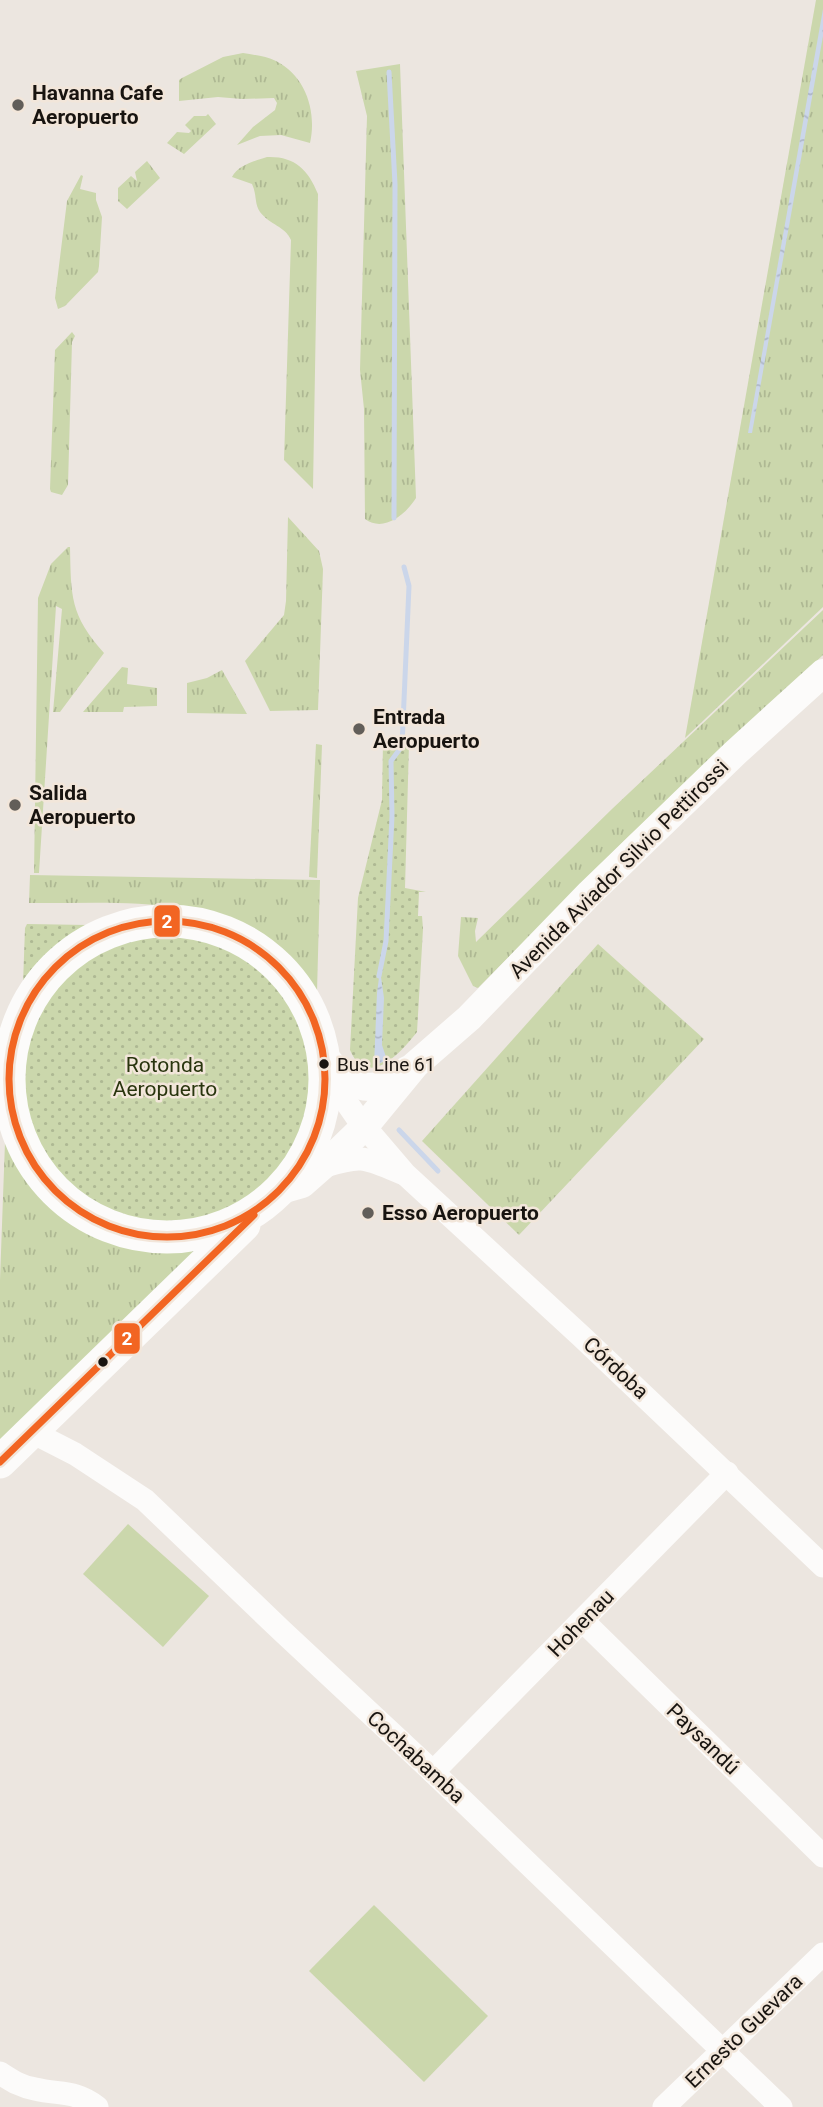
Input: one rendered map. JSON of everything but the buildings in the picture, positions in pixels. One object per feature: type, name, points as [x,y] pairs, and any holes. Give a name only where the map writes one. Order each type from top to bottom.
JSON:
[{"type":"highway","points":[[158,921],[195,923],[231,934],[264,954],[291,981],[311,1012],[324,1063],[325,1092],[318,1129],[302,1163],[271,1199],[245,1218],[206,1233],[164,1238],[123,1232],[85,1214],[52,1188],[27,1155],[4,1090],[9,1054],[19,1020],[36,988],[60,961],[89,940],[122,926],[158,921]]},
{"type":"highway","name":"Avenida Aviador Silvio Pettirossi","points":[[0,1462],[271,1199]]},
{"type":"main road","name":"Avenida Aviador Silvio Pettirossi","points":[[324,1063],[348,1080],[363,1086],[380,1086],[415,1065],[469,1018],[590,893],[735,753],[823,673]]},
{"type":"main road","name":"Avenida Aviador Silvio Pettirossi","points":[[271,1199],[302,1184],[365,1127],[415,1065]]},
{"type":"street","name":"Córdoba","points":[[324,1063],[365,1127],[405,1174],[727,1473],[823,1566]]},
{"type":"street","name":"Córdoba","points":[[322,1167],[357,1157],[369,1159],[405,1174]]},
{"type":"street","name":"Cochabamba","points":[[32,1432],[68,1450],[145,1500],[781,2107]]},
{"type":"street","name":"Hohenau","points":[[433,1772],[727,1473]]},
{"type":"street","name":"Paysandú","points":[[583,1621],[823,1856]]},
{"type":"street","name":"Ernesto Guevara","points":[[664,2107],[823,1954]]},
{"type":"street","points":[[0,2073],[16,2084],[35,2090],[69,2093],[86,2098],[97,2107]]},
{"type":"green space","points":[[816,0],[823,0],[823,607],[685,738]]},
{"type":"green space","points":[[243,53],[272,59],[286,68],[302,85],[312,119],[310,143],[281,135],[260,136],[237,145],[253,127],[275,110],[277,103],[274,98],[218,97],[179,101],[179,80],[223,57]]},
{"type":"green space","points":[[400,64],[416,498],[394,520],[380,524],[365,519],[364,409],[360,370],[367,116],[356,71]]},
{"type":"green space","points":[[208,114],[216,124],[184,154],[167,143],[177,132],[191,131],[185,125],[194,116]]},
{"type":"green space","points":[[267,157],[285,159],[299,166],[310,178],[318,194],[313,489],[284,460],[291,240],[260,212],[252,184],[232,177],[243,166]]},
{"type":"green space","points":[[147,161],[160,178],[127,209],[118,201],[118,188],[131,176],[137,181],[135,172]]},
{"type":"green space","points":[[81,175],[80,189],[96,193],[102,217],[98,272],[65,306],[58,309],[55,298],[67,201]]},
{"type":"green space","points":[[72,332],[75,336],[72,342],[68,485],[62,495],[51,492],[50,489],[55,350]]},
{"type":"green space","points":[[288,517],[319,551],[323,569],[318,710],[270,711],[245,661],[284,615]]},
{"type":"green space","points":[[68,547],[72,592],[79,616],[104,653],[60,712],[53,712],[62,609],[56,606],[39,873],[34,873],[38,598],[51,564]]},
{"type":"green space","points":[[823,610],[823,655],[628,837],[478,988],[473,986],[458,956],[461,917],[478,918],[476,942]]},
{"type":"green space","points":[[122,667],[128,668],[127,684],[157,688],[157,706],[124,707],[123,712],[83,712]]},
{"type":"green space","points":[[222,670],[247,714],[187,713],[187,683],[207,678]]},
{"type":"green space","points":[[383,743],[409,744],[405,888],[426,892],[419,892],[418,916],[422,916],[423,929],[417,1032],[384,1064],[365,1067],[357,1062],[350,1050],[358,898],[382,800]]},
{"type":"green space","points":[[316,744],[322,745],[317,878],[309,877]]},
{"type":"green space","points":[[30,875],[320,880],[317,992],[314,992],[286,959],[255,935],[222,919],[186,909],[149,904],[29,903]]},
{"type":"green space","points":[[27,924],[92,927],[73,935],[50,952],[23,984]]},
{"type":"green space","name":"Rotonda Aeropuerto","points":[[165,930],[194,933],[221,942],[246,955],[269,973],[287,996],[300,1021],[309,1048],[312,1077],[309,1106],[300,1133],[287,1158],[269,1181],[246,1199],[221,1212],[194,1221],[165,1224],[136,1221],[109,1212],[84,1199],[61,1181],[43,1158],[30,1133],[21,1106],[18,1077],[21,1048],[30,1021],[43,996],[61,973],[84,955],[109,942],[136,933]]},
{"type":"green space","points":[[598,944],[704,1039],[519,1235],[422,1141]]},
{"type":"green space","points":[[5,1142],[41,1195],[77,1225],[97,1235],[141,1246],[187,1246],[210,1242],[0,1447],[0,1280]]},
{"type":"green space","points":[[128,1524],[209,1596],[163,1647],[83,1574]]},
{"type":"green space","points":[[374,1905],[488,2016],[424,2082],[309,1971]]},
{"type":"water","points":[[823,9],[823,36],[752,433],[748,433]]},
{"type":"water","points":[[380,970],[384,998],[382,1045],[387,1060],[374,1066],[377,993]]},
{"type":"waterway","points":[[389,72],[395,184],[394,518]]},
{"type":"waterway","points":[[379,976],[386,941],[392,816],[391,761],[402,746],[409,586],[404,567]]},
{"type":"waterway","points":[[399,1130],[438,1171]]},
{"type":"transit line","name":"2","points":[[167,921],[198,924],[227,933],[255,948],[279,967],[298,991],[313,1019],[322,1048],[325,1079],[322,1110],[313,1139],[298,1167],[279,1191],[255,1210],[227,1225],[198,1234],[167,1237],[136,1234],[107,1225],[79,1210],[55,1191],[36,1167],[21,1139],[12,1110],[9,1079],[12,1048],[21,1019],[36,991],[55,967],[79,948],[107,933],[136,924],[167,921]]},
{"type":"transit line","name":"2","points":[[0,1462],[254,1215]]},
{"type":"place","name":"Havanna Cafe Aeropuerto","points":[[18,105]]},
{"type":"place","name":"Entrada Aeropuerto","points":[[359,729]]},
{"type":"place","name":"Salida Aeropuerto","points":[[15,805]]},
{"type":"place","name":"Bus Line 61","points":[[324,1064]]},
{"type":"place","name":"Esso Aeropuerto","points":[[368,1213]]}]
